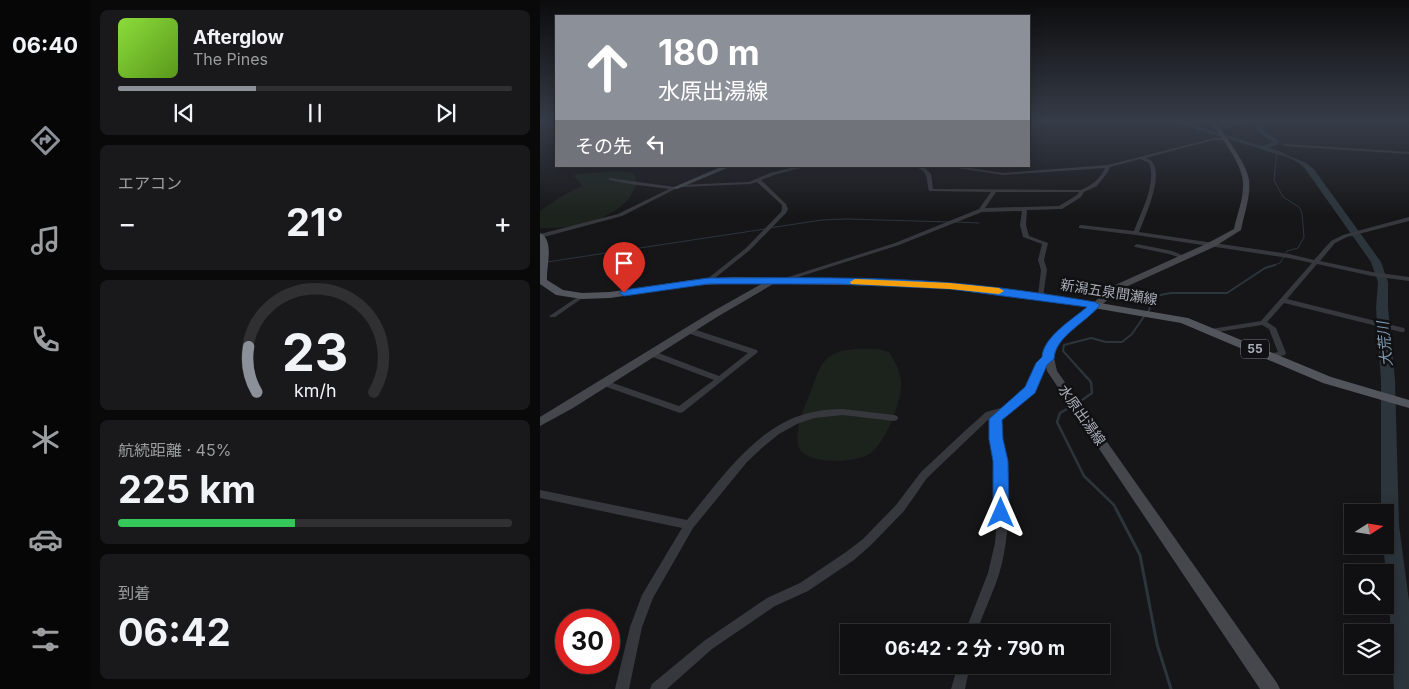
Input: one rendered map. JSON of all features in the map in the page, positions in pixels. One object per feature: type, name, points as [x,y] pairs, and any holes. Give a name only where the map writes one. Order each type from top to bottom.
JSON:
[{"type":"main road","points":[[1048,359],[1048,353],[1055,340],[1116,288],[1211,245],[1237,230],[1246,185],[1245,175],[1232,152]]},
{"type":"main road","points":[[679,187],[727,167]]},
{"type":"main road","name":"新潟五泉間瀬線","points":[[540,236],[544,246],[541,265],[542,281],[554,290],[582,296],[610,295],[708,281],[772,280],[950,286],[1040,296],[1184,320],[1327,380],[1409,404]]},
{"type":"main road","points":[[540,422],[607,384],[772,280]]},
{"type":"main road","name":"水原出湯線","points":[[1048,359],[1052,371],[1075,406],[1271,689]]},
{"type":"street","points":[[953,167],[1003,174],[1108,166],[1163,152]]},
{"type":"street","points":[[1396,152],[1409,153]]},
{"type":"street","points":[[1136,233],[1154,179],[1153,164],[1140,158]]},
{"type":"street","points":[[784,280],[876,251],[981,210],[1060,208],[1079,196],[1082,191],[1098,182],[1108,166]]},
{"type":"street","points":[[611,178],[630,183],[679,187],[750,183],[772,174],[802,167]]},
{"type":"street","points":[[921,167],[929,174],[931,190],[1082,191]]},
{"type":"street","points":[[708,281],[748,249],[785,209],[784,205],[770,194],[758,180]]},
{"type":"street","points":[[540,236],[620,215],[679,187]]},
{"type":"street","points":[[981,210],[996,190]]},
{"type":"street","points":[[1025,209],[1023,225],[1026,237],[1045,243],[1042,260],[1044,270],[1040,296]]},
{"type":"street","points":[[1263,323],[1333,242],[1345,236],[1409,219]]},
{"type":"street","points":[[1081,227],[1280,254],[1372,274],[1409,279]]},
{"type":"street","points":[[1137,246],[1184,256]]},
{"type":"street","points":[[553,316],[582,296]]},
{"type":"street","points":[[1282,300],[1401,330]]},
{"type":"street","points":[[1211,331],[1263,323],[1272,328],[1282,353],[1272,356]]},
{"type":"street","points":[[607,384],[680,410],[754,352],[690,331]]},
{"type":"street","points":[[653,354],[720,379]]},
{"type":"street","points":[[973,624],[976,611],[988,591],[999,554],[1001,461],[996,439],[996,419],[1030,390],[1042,363],[1048,359]]},
{"type":"street","points":[[657,689],[708,645],[771,602],[804,587],[850,556],[867,542],[900,508],[924,476],[970,431],[989,414],[1005,410]]},
{"type":"street","points":[[622,689],[636,627],[648,595],[667,566],[688,525],[745,459],[765,440],[798,419],[826,413],[864,414],[894,418]]},
{"type":"street","points":[[540,494],[688,525]]},
{"type":"street","points":[[958,689],[962,674]]},
{"type":"shaded area","points":[[1271,152],[1280,152],[1306,163],[1323,183],[1316,182],[1305,168],[1294,160]]},
{"type":"shaded area","points":[[617,171],[634,173],[636,180],[633,192],[621,206],[611,213],[589,222],[564,227],[540,228],[540,211],[562,196],[580,187],[581,184],[574,176],[576,174]]},
{"type":"shaded area","points":[[857,349],[878,349],[889,352],[899,371],[901,391],[888,430],[877,447],[865,456],[843,461],[831,461],[809,456],[801,451],[798,444],[798,429],[820,369],[823,363],[833,354]]},
{"type":"shaded area","points":[[1395,653],[1409,659],[1409,689],[1398,689]]},
{"type":"waterway","name":"大荒川","points":[[1276,152],[1282,154]]},
{"type":"waterway","points":[[1271,266],[1280,263],[1287,251],[1298,248],[1304,237],[1302,213],[1299,207],[1283,197],[1274,180],[1277,152]]},
{"type":"waterway","name":"大荒川","points":[[1310,170],[1376,262],[1383,282],[1382,308],[1388,380],[1390,525],[1399,600],[1405,689]]},
{"type":"waterway","points":[[769,228],[822,220],[847,219],[949,222]]},
{"type":"waterway","points":[[956,222],[979,223]]},
{"type":"waterway","points":[[547,262],[765,229]]},
{"type":"waterway","points":[[1148,312],[1155,296],[1171,293],[1227,293],[1265,268],[1275,265]]},
{"type":"waterway","points":[[1082,372],[1063,351],[1064,345],[1091,338],[1106,342],[1122,342],[1132,334],[1145,315]]},
{"type":"waterway","points":[[1078,403],[1092,393],[1091,382],[1081,371]]},
{"type":"waterway","points":[[1072,406],[1060,413],[1057,422],[1084,476],[1116,509]]},
{"type":"waterway","points":[[1116,509],[1140,555],[1157,644],[1171,689]]},
{"type":"slow traffic","points":[[855,282],[950,286],[999,291]]},
{"type":"route","points":[[624,293],[708,281],[839,281],[950,286],[1040,296],[1095,305],[1055,340],[1048,353],[1048,359],[1042,363],[1030,390],[996,419],[996,439],[1001,461],[1001,513]]}]
